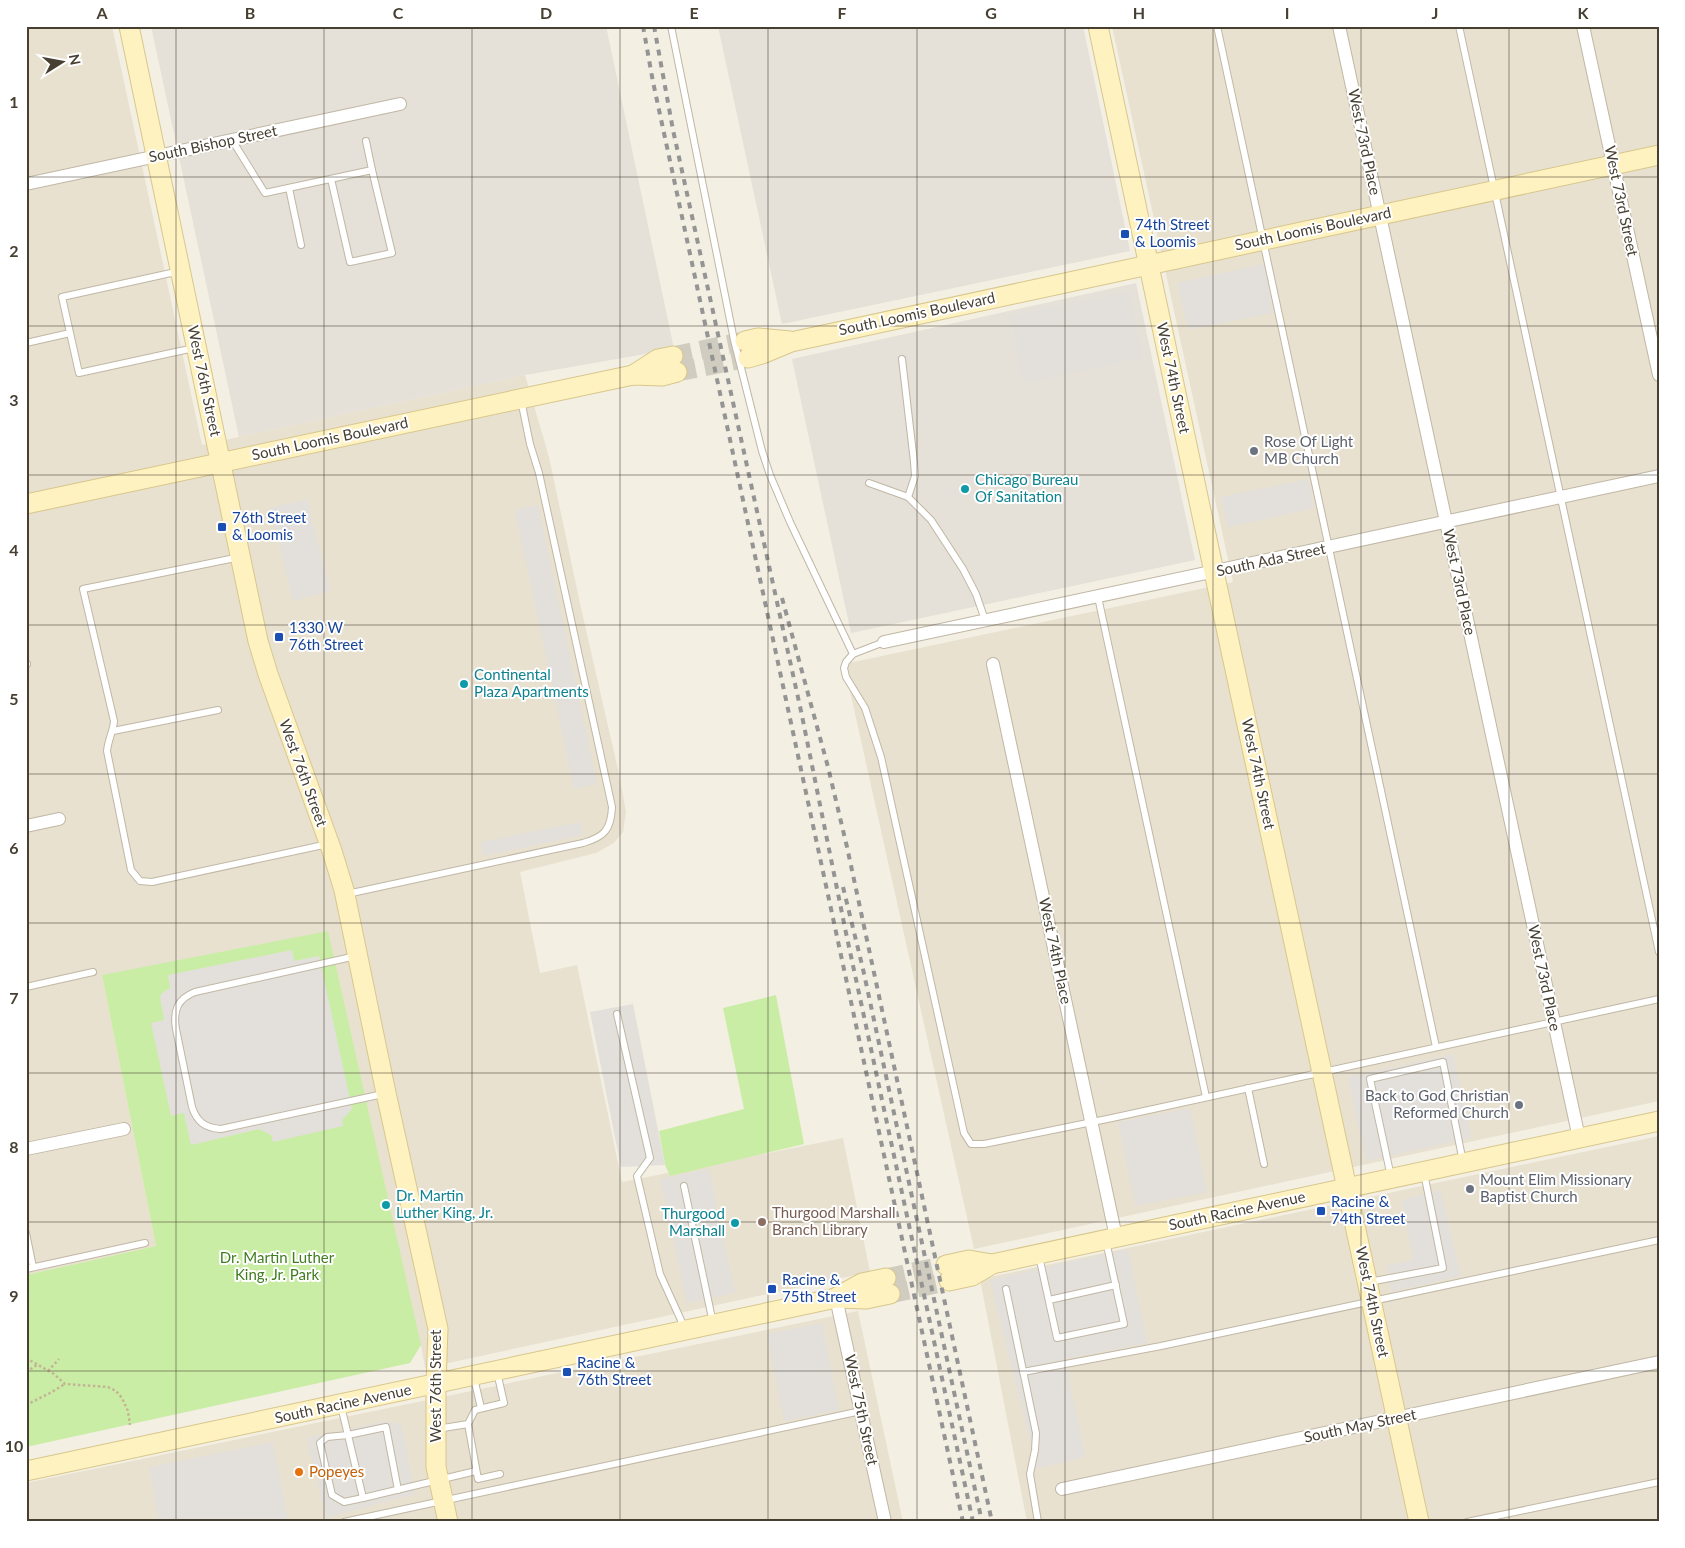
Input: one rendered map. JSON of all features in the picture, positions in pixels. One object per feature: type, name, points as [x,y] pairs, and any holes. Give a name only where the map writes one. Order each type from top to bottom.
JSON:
[{"type":"street","name":"West 76th Street","points":[[129,26],[258,640],[268,674],[345,894],[386,1093],[438,1329],[436,1467],[448,1522]]},
{"type":"street","name":"West 74th Street","points":[[1098,26],[1419,1522]]},
{"type":"street","name":"West 73rd Place","points":[[1339,26],[1579,1138]]},
{"type":"street","name":"West 73rd Street","points":[[1583,26],[1659,375]]},
{"type":"street","name":"South Bishop Street","points":[[26,184],[400,104]]},
{"type":"street","name":"South Loomis Boulevard","points":[[746,349],[758,338],[791,342],[1659,155]]},
{"type":"street","name":"South Loomis Boulevard","points":[[26,504],[633,375],[662,376],[675,364]]},
{"type":"street","name":"South Ada Street","points":[[884,642],[1659,476]]},
{"type":"street","name":"West 74th Place","points":[[993,664],[1092,1122],[1111,1238]]},
{"type":"street","points":[[26,826],[59,819]]},
{"type":"street","name":"South Racine Avenue","points":[[948,1273],[972,1276],[992,1264],[1659,1121]]},
{"type":"street","points":[[26,1150],[124,1129]]},
{"type":"street","name":"South Racine Avenue","points":[[26,1471],[836,1298],[866,1299],[888,1286]]},
{"type":"street","name":"West 75th Street","points":[[836,1298],[885,1522]]},
{"type":"street","name":"South May Street","points":[[1062,1489],[1659,1362]]},
{"type":"lane","points":[[671,26],[734,340],[762,451],[790,522],[853,654]]},
{"type":"lane","points":[[1217,26],[1436,1047]]},
{"type":"lane","points":[[1459,26],[1659,952]]},
{"type":"lane","points":[[232,140],[265,193],[372,170]]},
{"type":"lane","points":[[331,179],[350,262],[392,253],[366,141]]},
{"type":"lane","points":[[289,188],[301,245]]},
{"type":"lane","points":[[181,271],[62,297],[79,373],[197,347]]},
{"type":"lane","points":[[26,343],[70,334]]},
{"type":"lane","points":[[902,359],[914,462],[914,476],[908,496]]},
{"type":"lane","points":[[345,894],[596,840],[606,831],[611,820],[612,807],[540,473],[530,444],[521,399]]},
{"type":"lane","points":[[869,483],[908,496],[930,520],[958,561],[976,594],[985,620]]},
{"type":"lane","points":[[241,557],[83,589],[114,721],[113,732],[108,739],[107,751],[131,870],[140,881],[152,882],[329,844]]},
{"type":"lane","points":[[1098,596],[1206,1097]]},
{"type":"lane","points":[[884,642],[853,654],[846,662],[844,668],[846,676],[865,708],[880,757],[964,1133],[971,1144],[984,1144],[1092,1122],[1659,999]]},
{"type":"lane","points":[[113,732],[218,710]]},
{"type":"lane","points":[[357,956],[195,992],[187,995],[180,1001],[174,1020],[192,1107],[201,1123],[211,1129],[221,1129],[386,1093]]},
{"type":"lane","points":[[26,987],[93,972]]},
{"type":"lane","points":[[617,1014],[650,1158],[637,1176],[660,1274],[685,1331]]},
{"type":"lane","points":[[1391,1178],[1370,1079],[1443,1062],[1463,1163]]},
{"type":"lane","points":[[1248,1088],[1264,1164]]},
{"type":"lane","points":[[1367,1282],[1443,1268],[1424,1171]]},
{"type":"lane","points":[[684,1186],[713,1324]]},
{"type":"lane","points":[[26,1233],[30,1268],[145,1243]]},
{"type":"lane","points":[[1039,1254],[1057,1338],[1124,1324],[1116,1285],[1111,1238]]},
{"type":"lane","points":[[1023,1372],[1161,1346],[1659,1240]]},
{"type":"lane","points":[[1049,1300],[1116,1285]]},
{"type":"lane","points":[[1006,1289],[1036,1433],[1030,1474],[1038,1522]]},
{"type":"lane","points":[[497,1371],[504,1404],[475,1410],[468,1424],[478,1479],[500,1474]]},
{"type":"lane","points":[[473,1376],[481,1408]]},
{"type":"lane","points":[[340,1404],[363,1498]]},
{"type":"lane","points":[[344,1522],[861,1411]]},
{"type":"lane","points":[[436,1430],[468,1424]]},
{"type":"lane","points":[[398,1490],[386,1427],[348,1435],[327,1437],[320,1443],[332,1495],[344,1502],[440,1481],[476,1471]]},
{"type":"lane","points":[[1467,1522],[1659,1482]]},
{"type":"path","points":[[26,1358],[65,1384],[108,1387],[116,1390],[128,1411],[130,1425]]},
{"type":"path","points":[[48,1371],[59,1359]]},
{"type":"path","points":[[26,1372],[37,1365]]},
{"type":"path","points":[[26,1405],[65,1384]]},
{"type":"shaded area","points":[[26,26],[112,26],[202,445],[525,375],[549,457],[626,812],[623,832],[614,843],[596,853],[520,872],[540,973],[577,965],[622,1182],[843,1138],[870,1272],[425,1368],[421,1345],[102,975],[156,1246],[26,1275]]},
{"type":"shaded area","points":[[151,26],[606,26],[674,349],[525,375],[239,437]]},
{"type":"shaded area","points":[[718,26],[1083,26],[1130,251],[782,324]]},
{"type":"shaded area","points":[[1112,26],[1659,26],[1659,1101],[974,1249],[844,664],[1233,582]]},
{"type":"shaded area","points":[[1264,264],[1273,313],[1188,330],[1177,283]]},
{"type":"shaded area","points":[[1136,283],[1195,560],[851,633],[792,359]]},
{"type":"shaded area","points":[[1129,292],[1142,357],[1024,383],[1010,316]]},
{"type":"shaded area","points":[[1309,479],[1314,508],[1228,527],[1221,497]]},
{"type":"shaded area","points":[[307,499],[330,591],[293,601],[270,508]]},
{"type":"shaded area","points":[[538,505],[597,784],[574,789],[515,510]]},
{"type":"shaded area","points":[[580,822],[583,835],[483,856],[481,842]]},
{"type":"shaded area","points":[[292,950],[294,961],[319,956],[352,1109],[342,1120],[343,1126],[273,1142],[271,1135],[259,1129],[191,1145],[184,1113],[171,1116],[151,1023],[164,1020],[160,997],[162,993],[170,988],[168,975]]},
{"type":"shaded area","points":[[633,1004],[665,1165],[621,1167],[590,1012]]},
{"type":"shaded area","points":[[1453,1054],[1471,1138],[1366,1161],[1348,1077]]},
{"type":"shaded area","points":[[1190,1108],[1207,1192],[1135,1206],[1118,1122]]},
{"type":"shaded area","points":[[1659,1136],[1659,1522],[1027,1522],[980,1279]]},
{"type":"shaded area","points":[[709,1169],[735,1293],[687,1303],[660,1179]]},
{"type":"shaded area","points":[[1440,1190],[1461,1276],[1391,1292],[1387,1265],[1413,1260],[1402,1200]]},
{"type":"shaded area","points":[[1128,1249],[1147,1343],[1065,1359],[1085,1457],[1037,1469],[990,1280]]},
{"type":"shaded area","points":[[858,1311],[903,1522],[26,1522],[26,1483]]},
{"type":"shaded area","points":[[822,1323],[839,1410],[784,1421],[767,1334]]},
{"type":"shaded area","points":[[386,1421],[401,1424],[415,1494],[326,1518],[307,1438]]},
{"type":"shaded area","points":[[273,1442],[288,1522],[159,1522],[149,1467]]},
{"type":"green space","name":"Dr. Martin Luther King, Jr. Park","points":[[328,931],[421,1345],[410,1363],[26,1447],[26,1275],[156,1246],[102,975]]},
{"type":"green space","points":[[776,995],[804,1144],[670,1176],[665,1165],[659,1131],[744,1109],[723,1008]]},
{"type":"tunnel","points":[[673,356],[745,341]]},
{"type":"tunnel","points":[[677,372],[748,358]]},
{"type":"tunnel","points":[[886,1278],[946,1265]]},
{"type":"tunnel","points":[[890,1294],[949,1281]]},
{"type":"railway","points":[[643,26],[653,82],[963,1522]]},
{"type":"railway","points":[[654,26],[673,130],[801,711],[846,933],[973,1522]]},
{"type":"railway","points":[[782,598],[828,767],[847,847],[992,1522]]},
{"type":"railway","points":[[843,887],[863,969],[982,1522]]},
{"type":"place","name":"74th Street & Loomis","points":[[1125,234]]},
{"type":"place","name":"Rose Of Light MB Church","points":[[1254,451]]},
{"type":"place","name":"Chicago Bureau Of Sanitation","points":[[965,489]]},
{"type":"place","name":"76th Street & Loomis","points":[[222,527]]},
{"type":"place","name":"1330 W 76th Street","points":[[279,637]]},
{"type":"place","name":"Continental Plaza Apartments","points":[[464,684]]},
{"type":"place","name":"Back to God Christian Reformed Church","points":[[1519,1105]]},
{"type":"place","name":"Mount Elim Missionary Baptist Church","points":[[1470,1189]]},
{"type":"place","name":"Dr. Martin Luther King, Jr.","points":[[386,1205]]},
{"type":"place","name":"Racine & 74th Street","points":[[1321,1211]]},
{"type":"place","name":"Thurgood Marshall Branch Library","points":[[762,1222]]},
{"type":"place","name":"Thurgood Marshall","points":[[735,1223]]},
{"type":"place","name":"Racine & 75th Street","points":[[772,1289]]},
{"type":"place","name":"Racine & 76th Street","points":[[567,1372]]},
{"type":"place","name":"Popeyes","points":[[299,1472]]}]
